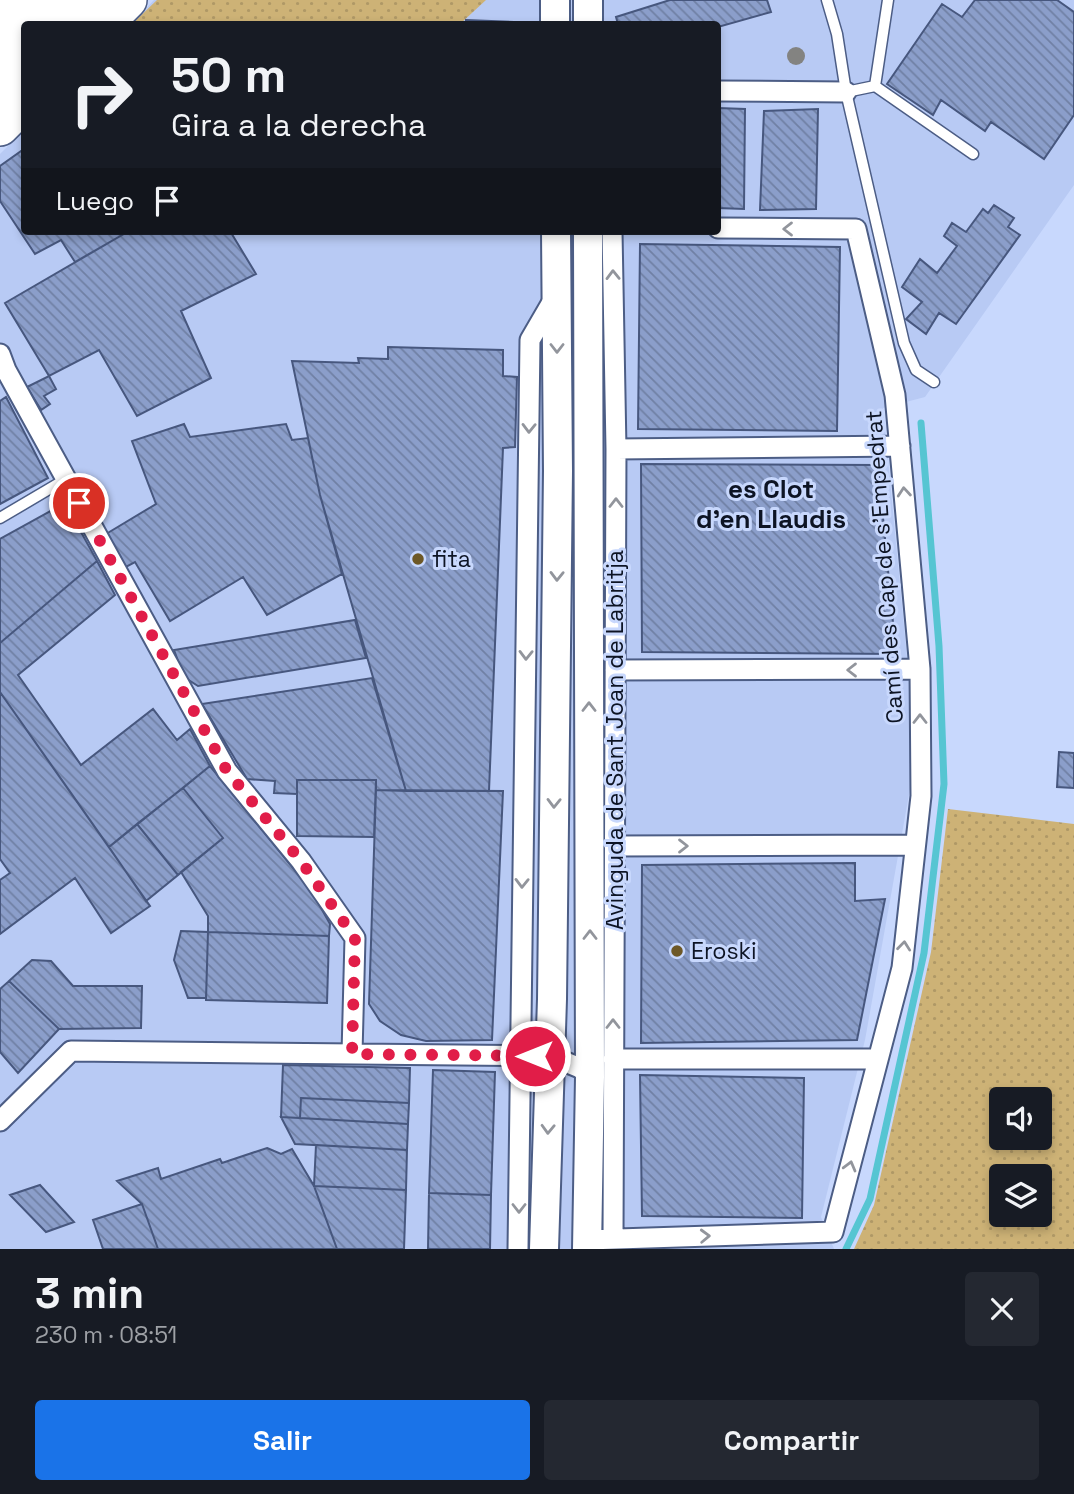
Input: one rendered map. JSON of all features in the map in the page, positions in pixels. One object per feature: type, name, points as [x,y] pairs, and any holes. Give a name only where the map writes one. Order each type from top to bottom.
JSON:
[{"type":"highway","points":[[0,10],[10,0]]},
{"type":"highway","points":[[33,21],[54,0]]},
{"type":"highway","points":[[71,21],[92,0]]},
{"type":"highway","points":[[107,21],[128,0]]},
{"type":"highway","points":[[0,55],[21,33]]},
{"type":"highway","points":[[0,92],[21,71]]},
{"type":"highway","points":[[0,127],[21,106]]},
{"type":"main road","points":[[555,0],[555,21]]},
{"type":"main road","points":[[587,0],[588,21]]},
{"type":"main road","points":[[544,1249],[551,1056],[558,499],[556,235]]},
{"type":"main road","name":"Avinguda de Sant Joan de Labritja","points":[[588,235],[590,1077],[600,1244]]},
{"type":"street","points":[[721,91],[846,92]]},
{"type":"street","name":"Camí des Cap de s'Empedrat","points":[[600,1244],[833,1232],[902,968],[921,796],[920,669],[895,395],[856,229],[721,228]]},
{"type":"street","name":"Avinguda de Sant Joan de Labritja","points":[[600,1244],[613,1059],[616,449],[612,235]]},
{"type":"street","points":[[518,1249],[530,340],[557,293]]},
{"type":"street","points":[[0,354],[6,370],[227,771],[301,861],[355,938],[352,1054]]},
{"type":"street","points":[[616,449],[900,446]]},
{"type":"street","points":[[615,670],[920,669]]},
{"type":"street","points":[[614,846],[915,845]]},
{"type":"street","points":[[0,1121],[71,1051],[551,1056],[580,1068],[590,1077]]},
{"type":"street","points":[[613,1059],[878,1059]]},
{"type":"lane","points":[[827,0],[837,34],[846,92],[904,343],[916,370],[934,383]]},
{"type":"lane","points":[[875,86],[888,0]]},
{"type":"lane","points":[[846,92],[875,86],[973,154]]},
{"type":"lane","points":[[0,518],[66,479]]},
{"type":"shaded area","points":[[154,0],[1074,0],[1074,185],[925,397],[883,408],[909,678],[910,789],[865,1040],[821,1217],[834,1249],[0,1249],[0,154],[21,133],[21,235],[721,235],[721,21],[134,21]]},
{"type":"shaded area","points":[[157,0],[486,0],[463,21],[135,21]]},
{"type":"shaded area","points":[[948,809],[1074,824],[1074,1249],[854,1249],[874,1205],[931,952]]},
{"type":"building","points":[[670,0],[767,0],[771,12],[721,26],[721,21],[617,21],[616,17]]},
{"type":"building","points":[[975,0],[1057,0],[1074,12],[1074,115],[1044,159],[991,122],[985,131],[941,100],[933,115],[887,84],[942,4],[962,17]]},
{"type":"building","points":[[721,108],[745,109],[744,209],[721,208]]},
{"type":"building","points":[[818,109],[816,209],[760,210],[764,111]]},
{"type":"building","points":[[21,151],[21,233],[0,201],[0,166]]},
{"type":"building","points":[[994,205],[1014,218],[1008,227],[1020,235],[956,324],[939,313],[926,334],[906,319],[922,302],[902,287],[920,259],[937,273],[957,246],[944,236],[952,223],[966,232],[983,209],[988,213]]},
{"type":"building","points":[[22,235],[122,235],[75,262],[61,240],[35,254]]},
{"type":"building","points":[[122,235],[232,235],[256,274],[181,311],[211,378],[137,416],[99,350],[49,376],[5,303]]},
{"type":"building","points":[[640,244],[840,247],[837,431],[638,429]]},
{"type":"building","name":"fita","points":[[388,347],[503,350],[503,376],[517,377],[515,447],[503,448],[489,791],[406,791],[320,495],[292,361],[359,363],[358,358],[388,359]]},
{"type":"building","points":[[49,376],[56,389],[44,396],[50,404],[41,410],[27,387]]},
{"type":"building","points":[[6,397],[48,478],[0,504],[0,401]]},
{"type":"building","points":[[184,424],[190,437],[286,424],[292,440],[308,438],[320,495],[342,574],[267,615],[243,577],[170,621],[135,562],[124,568],[106,534],[156,504],[132,441]]},
{"type":"building","points":[[641,464],[878,465],[896,654],[642,652]]},
{"type":"building","points":[[65,503],[97,561],[0,643],[0,539]]},
{"type":"building","points":[[97,561],[115,595],[18,675],[81,765],[153,709],[177,740],[190,729],[210,766],[109,847],[0,692],[0,643]]},
{"type":"building","points":[[355,620],[366,658],[198,686],[184,677],[174,650]]},
{"type":"building","points":[[372,678],[406,791],[376,790],[376,780],[297,780],[297,794],[274,793],[275,781],[247,779],[202,704]]},
{"type":"building","points":[[0,692],[150,906],[111,933],[75,878],[0,934],[0,880],[10,873],[0,859]]},
{"type":"building","points":[[1059,752],[1074,753],[1074,788],[1057,787]]},
{"type":"building","points":[[210,766],[311,890],[330,924],[329,936],[208,932],[208,916],[181,872],[223,838],[183,788]]},
{"type":"building","points":[[297,780],[376,780],[374,837],[297,836]]},
{"type":"building","points":[[183,788],[223,838],[178,875],[137,824]]},
{"type":"building","points":[[376,790],[503,791],[492,1040],[426,1041],[401,1035],[380,1021],[369,1004]]},
{"type":"building","points":[[137,824],[178,875],[146,901],[109,847]]},
{"type":"building","points":[[855,863],[855,901],[885,899],[857,1040],[641,1043],[642,865]]},
{"type":"building","points":[[181,931],[208,932],[206,998],[188,998],[174,960]]},
{"type":"building","points":[[208,932],[329,936],[327,1003],[206,1000]]},
{"type":"building","points":[[32,960],[51,961],[73,986],[142,986],[141,1028],[59,1029],[9,981]]},
{"type":"building","points":[[9,981],[59,1029],[18,1073],[0,1052],[0,989]]},
{"type":"building","points":[[283,1065],[410,1068],[409,1103],[301,1098],[300,1118],[281,1117]]},
{"type":"building","points":[[433,1070],[495,1072],[491,1195],[429,1193]]},
{"type":"building","points":[[640,1075],[804,1078],[802,1218],[642,1216]]},
{"type":"building","points":[[301,1098],[409,1103],[408,1124],[300,1118]]},
{"type":"building","points":[[281,1117],[408,1124],[407,1150],[295,1144]]},
{"type":"building","points":[[316,1145],[407,1150],[406,1190],[314,1186]]},
{"type":"building","points":[[267,1148],[281,1154],[292,1149],[314,1186],[337,1249],[158,1249],[142,1204],[117,1181],[158,1168],[161,1179],[220,1159],[222,1163]]},
{"type":"building","points":[[40,1185],[74,1222],[46,1232],[10,1195]]},
{"type":"building","points":[[314,1186],[406,1190],[404,1249],[337,1249]]},
{"type":"building","points":[[429,1193],[491,1195],[490,1249],[428,1249]]},
{"type":"building","points":[[142,1204],[158,1249],[103,1249],[93,1220]]},
{"type":"waterway","points":[[846,1249],[870,1199],[924,953],[944,784],[939,646],[921,423]]},
{"type":"place","name":"fita","points":[[418,559]]},
{"type":"place","name":"Eroski","points":[[677,951]]},
{"type":"district","name":"es Clot d'en Llaudis","points":[[771,504]]},
{"type":"route","points":[[79,503],[227,771],[301,861],[355,938],[352,1054],[535,1056]]}]
